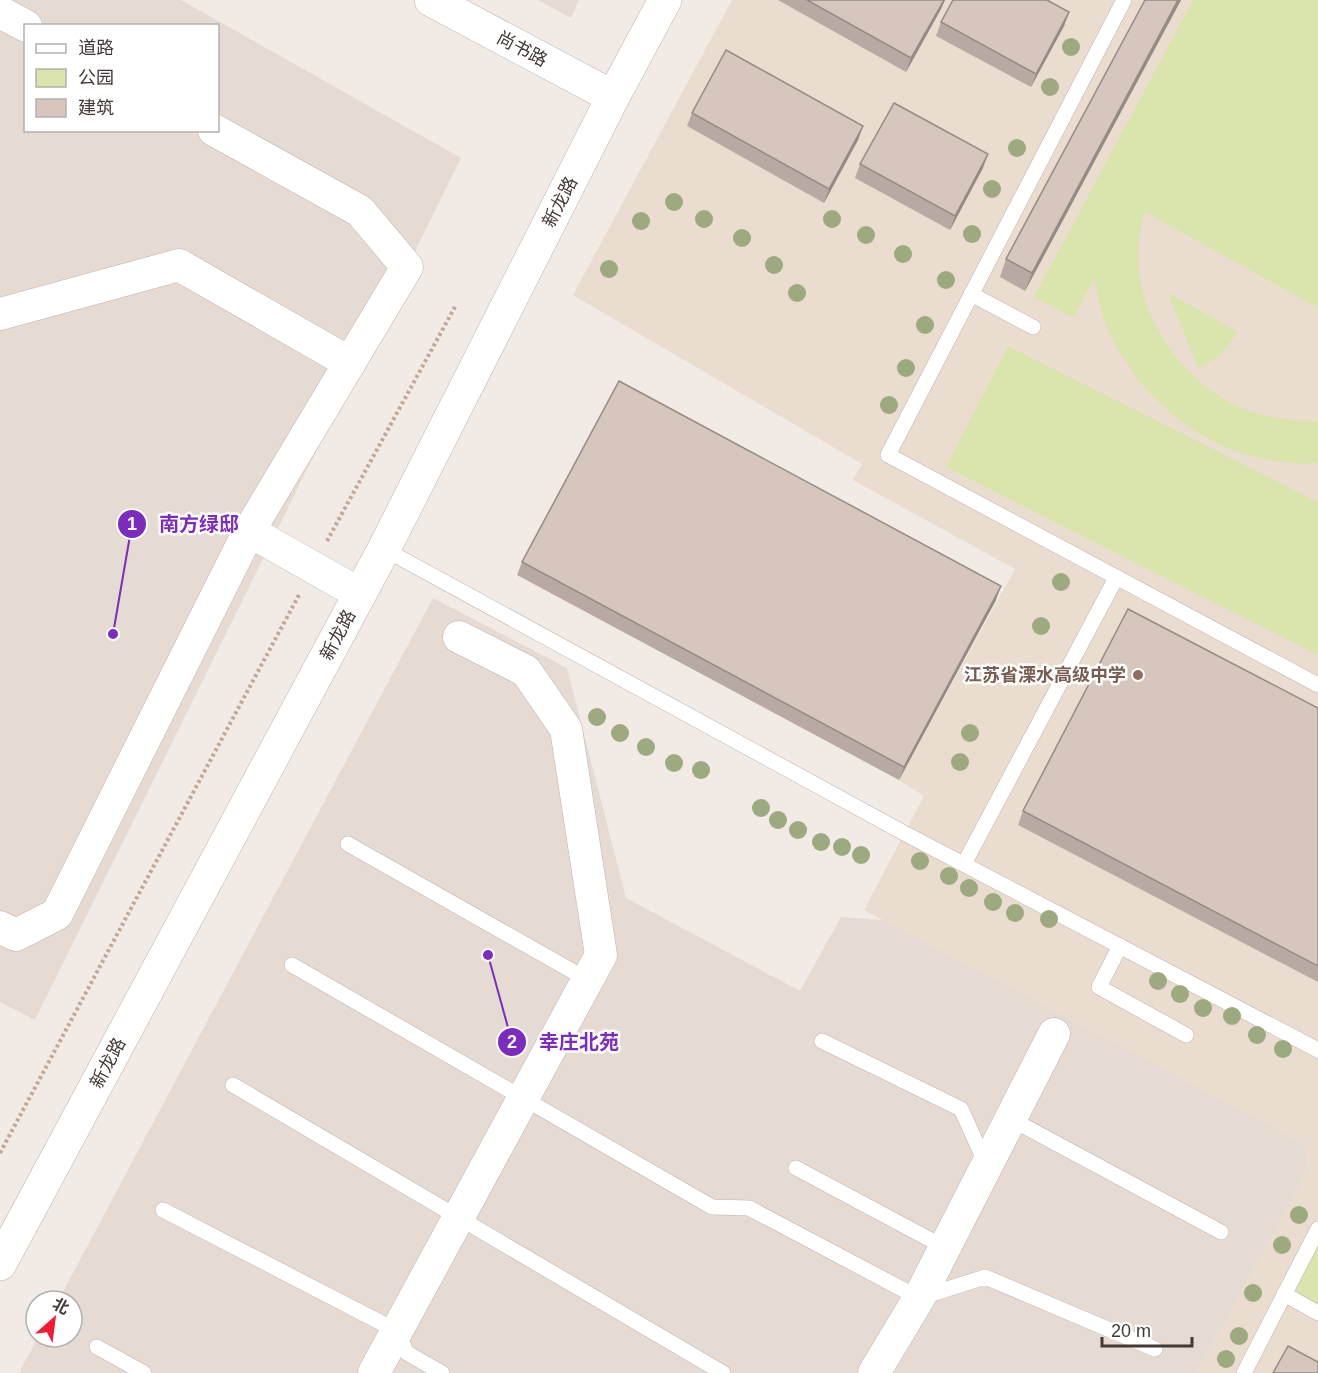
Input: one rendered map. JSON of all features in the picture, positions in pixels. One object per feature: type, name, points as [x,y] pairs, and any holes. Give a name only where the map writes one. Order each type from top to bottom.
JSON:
[{"type":"street","name":"尚书路","points":[[431,0],[613,97]]},
{"type":"street","name":"新龙路","points":[[0,1264],[384,549],[613,97],[665,0]]},
{"type":"street","points":[[0,12],[24,25]]},
{"type":"street","points":[[0,927],[16,935],[57,914],[249,531],[407,267],[360,211],[218,132]]},
{"type":"street","points":[[0,314],[179,266],[350,363]]},
{"type":"street","points":[[249,531],[360,594]]},
{"type":"street","points":[[374,1373],[601,955],[566,729],[526,670],[459,637]]},
{"type":"street","points":[[874,1373],[919,1298],[1054,1034]]},
{"type":"lane","points":[[1124,0],[888,455],[1318,685]]},
{"type":"lane","points":[[971,294],[1033,327]]},
{"type":"lane","points":[[384,549],[964,864],[1318,1050]]},
{"type":"lane","points":[[964,864],[1116,578]]},
{"type":"lane","points":[[348,844],[588,980]]},
{"type":"lane","points":[[1119,946],[1099,987],[1186,1035]]},
{"type":"lane","points":[[292,965],[524,1097],[712,1208],[749,1208],[919,1298],[985,1277],[1155,1348]]},
{"type":"lane","points":[[822,1041],[961,1109],[987,1166]]},
{"type":"lane","points":[[233,1085],[723,1373]]},
{"type":"lane","points":[[1011,1119],[1221,1232]]},
{"type":"lane","points":[[796,1168],[944,1247]]},
{"type":"lane","points":[[163,1210],[397,1331],[408,1353],[442,1373]]},
{"type":"lane","points":[[1244,1373],[1318,1229]]},
{"type":"lane","points":[[1284,1294],[1318,1313]]},
{"type":"lane","points":[[97,1347],[144,1373]]},
{"type":"path","points":[[0,1153],[456,304]]},
{"type":"shaded area","points":[[0,0],[181,0],[461,158],[35,1020],[0,1002]]},
{"type":"shaded area","points":[[538,0],[579,0],[571,18]]},
{"type":"shaded area","name":"江苏省溧水高级中学","points":[[732,0],[1318,0],[1318,1373],[1197,1373],[1309,1170],[1304,1144],[864,910],[924,796],[899,780],[1015,569],[853,480],[862,464],[573,295]]},
{"type":"shaded area","points":[[433,598],[567,668],[626,898],[800,991],[841,917],[883,920],[1053,1006],[1304,1144],[1309,1170],[1197,1373],[19,1373],[32,1349],[84,1349],[84,1289],[64,1289]]},
{"type":"green space","points":[[1193,0],[1318,0],[1318,308],[1145,212],[1139,241],[1139,270],[1145,298],[1156,326],[1171,351],[1213,392],[1238,406],[1267,416],[1318,421],[1318,463],[1285,462],[1253,456],[1222,445],[1194,430],[1168,410],[1145,387],[1125,361],[1109,332],[1094,279],[1073,318],[1034,297]]},
{"type":"green space","points":[[1168,293],[1238,332],[1220,356],[1198,368]]},
{"type":"green space","points":[[1008,346],[1318,502],[1318,655],[946,467]]},
{"type":"green space","points":[[1318,1229],[1318,1309],[1285,1292]]},
{"type":"building","points":[[807,0],[944,0],[911,58]]},
{"type":"building","points":[[953,0],[1047,0],[1069,12],[1036,74],[941,22]]},
{"type":"building","points":[[1145,0],[1178,0],[1032,273],[1006,259]]},
{"type":"building","points":[[726,50],[863,126],[829,189],[692,113]]},
{"type":"building","points":[[894,103],[988,154],[955,216],[860,164]]},
{"type":"building","points":[[619,381],[1001,586],[904,767],[522,562]]},
{"type":"building","points":[[1128,609],[1318,708],[1318,966],[1023,811]]},
{"type":"building","points":[[1288,1346],[1318,1362],[1318,1373],[1273,1373]]},
{"type":"place","name":"南方绿邸","points":[[113,634]]},
{"type":"place","name":"江苏省溧水高级中学","points":[[1138,675]]},
{"type":"place","name":"幸庄北苑","points":[[488,955]]}]
